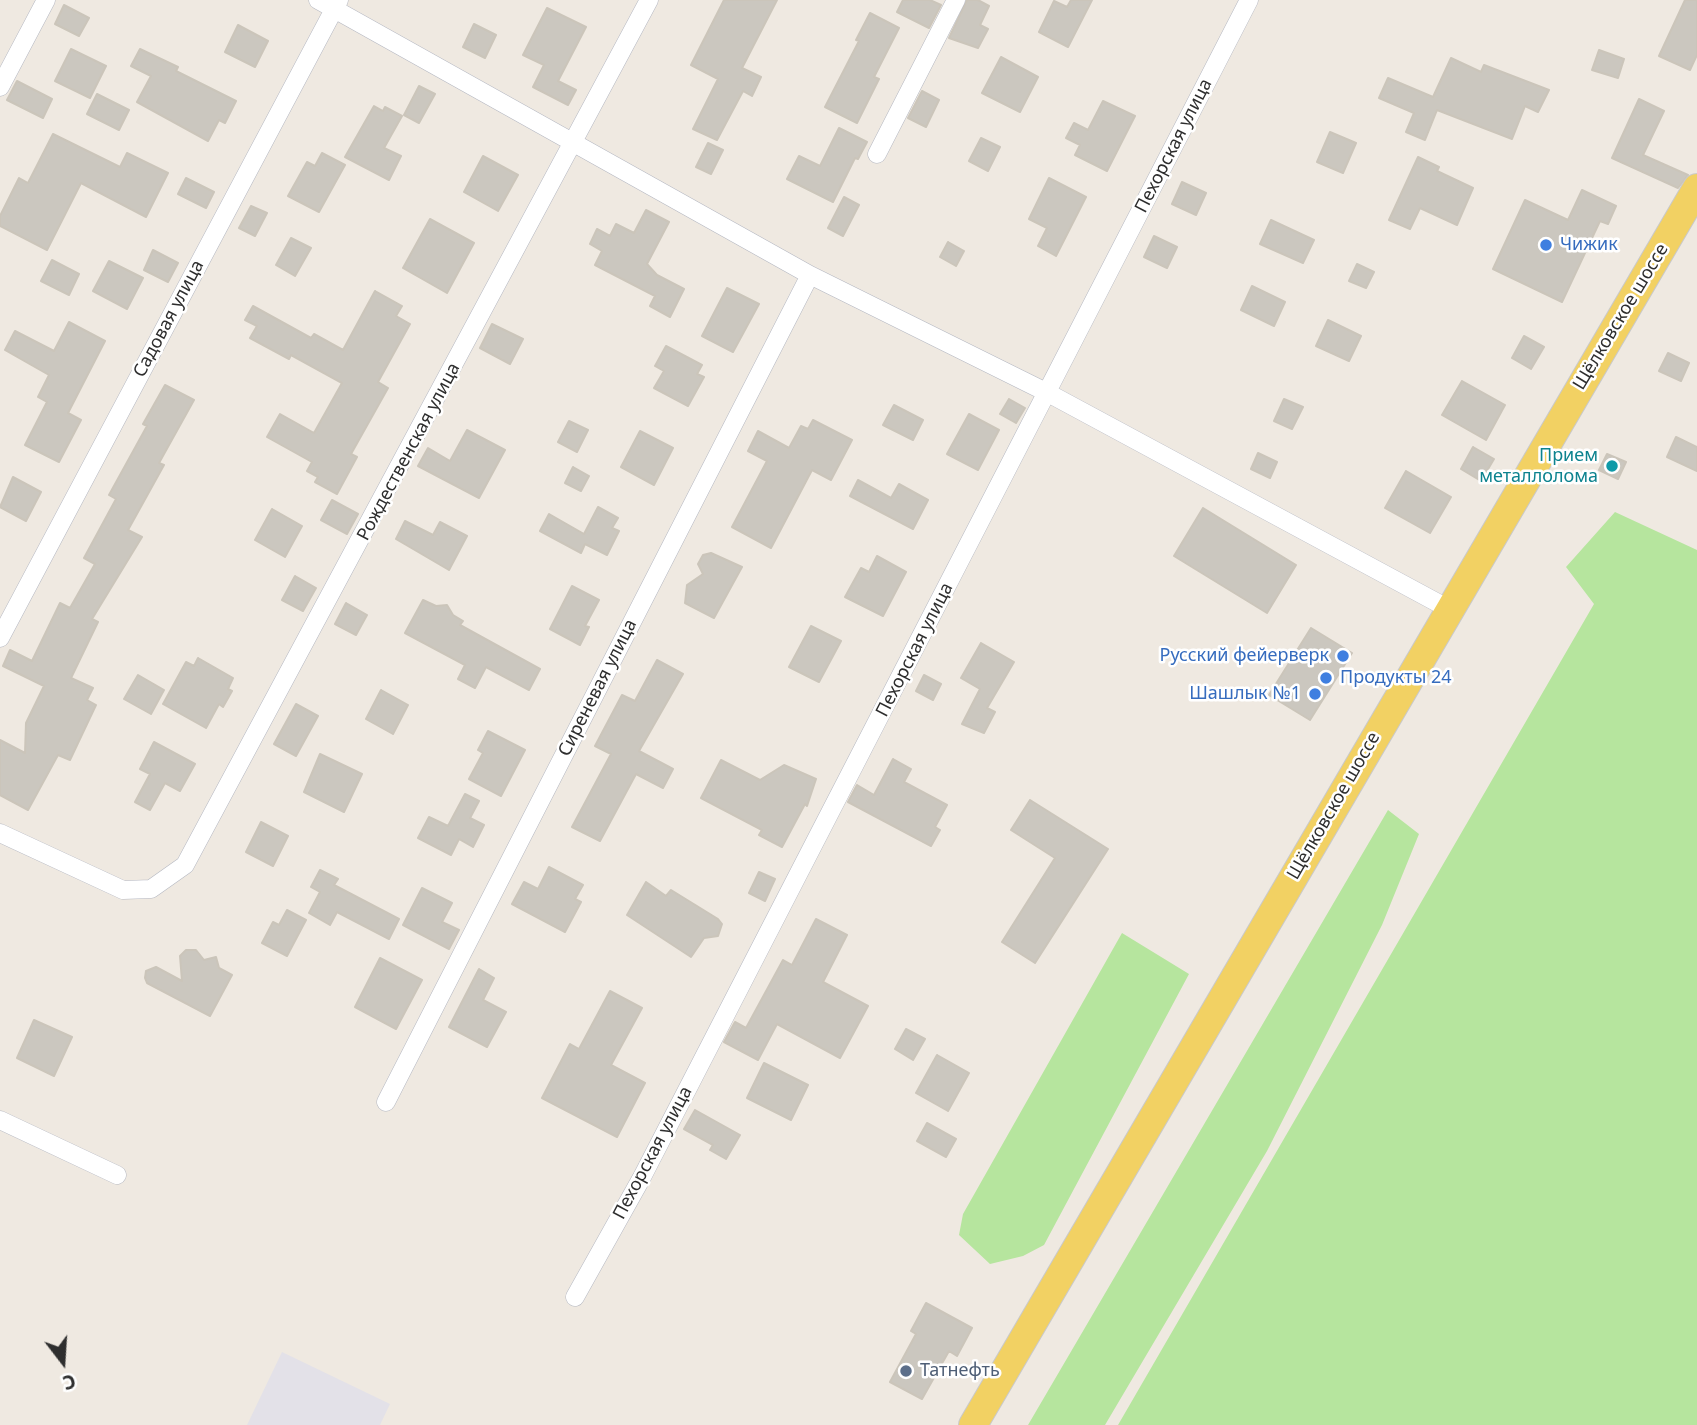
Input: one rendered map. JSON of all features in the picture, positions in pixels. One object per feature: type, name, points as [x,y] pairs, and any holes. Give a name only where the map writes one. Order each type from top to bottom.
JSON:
[{"type":"main road","name":"Щёлковское шоссе","points":[[974,1425],[1697,188]]},
{"type":"street","points":[[0,87],[46,0]]},
{"type":"street","name":"Рождественская улица","points":[[0,833],[123,890],[151,889],[185,865],[576,142],[649,0]]},
{"type":"street","points":[[877,154],[956,0]]},
{"type":"street","name":"Пехорская улица","points":[[575,1297],[648,1166],[1249,0]]},
{"type":"street","points":[[331,3],[810,275],[1048,393],[1449,609]]},
{"type":"street","name":"Садовая улица","points":[[0,638],[331,3]]},
{"type":"street","name":"Сиреневая улица","points":[[386,1102],[810,275]]},
{"type":"street","points":[[0,1120],[117,1175]]},
{"type":"shaded area","points":[[282,1352],[390,1404],[380,1425],[247,1425]]},
{"type":"green space","points":[[1615,512],[1697,550],[1697,1425],[1118,1425],[1594,604],[1566,567]]},
{"type":"green space","points":[[1388,810],[1419,834],[1382,925],[1267,1151],[1105,1425],[1028,1425]]},
{"type":"green space","points":[[1122,933],[1189,974],[1044,1245],[1023,1256],[990,1264],[959,1235],[963,1214]]},
{"type":"building","points":[[724,0],[777,0],[742,68],[761,77],[752,96],[743,91],[717,140],[693,129],[718,79],[691,65]]},
{"type":"building","points":[[903,0],[930,0],[941,5],[929,28],[897,12]]},
{"type":"building","points":[[967,0],[978,0],[989,6],[980,25],[988,29],[978,48],[949,38]]},
{"type":"building","points":[[1071,0],[1092,0],[1068,47],[1039,32],[1054,1],[1067,7]]},
{"type":"building","points":[[1685,0],[1697,0],[1697,55],[1690,70],[1659,56]]},
{"type":"building","points":[[64,5],[89,18],[79,36],[55,24]]},
{"type":"building","points":[[547,8],[586,27],[558,81],[576,90],[568,105],[533,87],[544,65],[523,55]]},
{"type":"building","points":[[870,13],[899,28],[874,77],[879,79],[857,123],[825,107],[859,41],[856,40]]},
{"type":"building","points":[[474,24],[496,35],[485,58],[463,47]]},
{"type":"building","points":[[238,25],[268,41],[255,67],[225,52]]},
{"type":"building","points":[[71,49],[106,66],[90,98],[55,81]]},
{"type":"building","points":[[140,49],[178,67],[176,71],[236,101],[225,123],[219,120],[208,141],[137,102],[151,76],[131,66]]},
{"type":"building","points":[[1599,50],[1624,59],[1618,78],[1592,70]]},
{"type":"building","points":[[1001,57],[1038,77],[1020,112],[982,93]]},
{"type":"building","points":[[1451,58],[1481,72],[1484,65],[1549,90],[1538,112],[1525,106],[1512,139],[1437,110],[1425,140],[1406,132],[1414,113],[1379,98],[1388,78],[1433,97]]},
{"type":"building","points":[[17,81],[52,99],[43,118],[7,100]]},
{"type":"building","points":[[419,86],[435,94],[419,123],[404,115]]},
{"type":"building","points":[[922,91],[939,100],[926,127],[908,118]]},
{"type":"building","points":[[97,94],[129,110],[119,130],[87,114]]},
{"type":"building","points":[[1639,99],[1664,111],[1643,155],[1688,175],[1678,188],[1612,158]]},
{"type":"building","points":[[1103,101],[1135,116],[1107,171],[1075,155],[1080,145],[1066,138],[1074,123],[1088,130]]},
{"type":"building","points":[[374,106],[383,111],[385,107],[402,116],[384,148],[401,156],[389,180],[345,157]]},
{"type":"building","points":[[839,128],[867,142],[858,159],[855,158],[833,202],[787,179],[799,156],[820,166]]},
{"type":"building","points":[[1330,132],[1356,143],[1343,173],[1317,162]]},
{"type":"building","points":[[53,134],[120,167],[127,153],[168,173],[146,217],[81,183],[47,250],[0,226],[0,216],[19,178],[28,183]]},
{"type":"building","points":[[981,138],[1000,147],[988,171],[969,161]]},
{"type":"building","points":[[708,143],[723,150],[711,174],[696,167]]},
{"type":"building","points":[[322,153],[345,165],[319,212],[288,196],[307,162],[315,166]]},
{"type":"building","points":[[483,156],[518,175],[498,211],[464,192]]},
{"type":"building","points":[[1418,157],[1439,167],[1437,171],[1473,188],[1457,225],[1420,208],[1410,229],[1389,220]]},
{"type":"building","points":[[186,178],[214,192],[206,208],[178,194]]},
{"type":"building","points":[[1049,178],[1086,197],[1056,256],[1038,246],[1047,228],[1029,219]]},
{"type":"building","points":[[1182,182],[1206,193],[1196,215],[1172,204]]},
{"type":"building","points":[[1582,190],[1616,206],[1608,224],[1600,221],[1562,302],[1493,269],[1525,200],[1568,220]]},
{"type":"building","points":[[844,197],[859,205],[843,236],[828,228]]},
{"type":"building","points":[[251,206],[267,213],[255,236],[239,228]]},
{"type":"building","points":[[646,210],[669,222],[647,264],[657,275],[684,289],[670,317],[650,306],[655,296],[595,265],[602,251],[590,244],[597,229],[610,236],[616,224],[634,233]]},
{"type":"building","points":[[430,219],[474,243],[447,293],[403,268]]},
{"type":"building","points":[[1271,220],[1314,240],[1303,263],[1260,244]]},
{"type":"building","points":[[1154,236],[1177,247],[1167,268],[1144,257]]},
{"type":"building","points":[[291,238],[311,248],[295,276],[276,265]]},
{"type":"building","points":[[948,242],[964,251],[956,266],[940,257]]},
{"type":"building","points":[[153,250],[178,263],[168,282],[144,270]]},
{"type":"building","points":[[52,260],[79,274],[69,295],[41,281]]},
{"type":"building","points":[[109,261],[143,278],[127,309],[93,291]]},
{"type":"building","points":[[1357,264],[1374,272],[1366,288],[1349,281]]},
{"type":"building","points":[[1252,286],[1285,302],[1274,326],[1241,310]]},
{"type":"building","points":[[727,288],[759,304],[733,352],[702,336]]},
{"type":"building","points":[[375,291],[402,306],[396,316],[410,324],[378,382],[388,388],[351,454],[357,457],[337,494],[315,482],[318,477],[307,471],[312,462],[267,437],[280,414],[314,433],[342,383],[291,355],[289,359],[250,338],[257,326],[245,320],[253,306],[311,338],[314,334],[343,350]]},
{"type":"building","points":[[1328,320],[1361,336],[1349,361],[1316,346]]},
{"type":"building","points":[[69,322],[105,341],[68,413],[81,420],[59,462],[25,445],[47,402],[38,397],[49,375],[5,350],[15,331],[54,351]]},
{"type":"building","points":[[492,324],[523,339],[510,364],[480,348]]},
{"type":"building","points":[[1524,336],[1544,347],[1531,369],[1512,358]]},
{"type":"building","points":[[666,346],[702,365],[697,374],[704,377],[688,406],[654,388],[664,371],[655,366]]},
{"type":"building","points":[[1668,353],[1689,363],[1681,381],[1659,371]]},
{"type":"building","points":[[1462,381],[1505,405],[1486,440],[1442,415]]},
{"type":"building","points":[[165,385],[194,400],[159,463],[164,465],[128,530],[142,537],[92,619],[98,622],[71,678],[93,688],[87,700],[96,705],[70,760],[58,755],[28,810],[0,795],[0,740],[25,753],[26,723],[44,686],[3,666],[10,650],[32,661],[60,603],[70,608],[95,564],[84,558],[116,499],[109,495],[147,426],[143,424]]},
{"type":"building","points":[[1009,399],[1025,408],[1016,423],[1000,414]]},
{"type":"building","points":[[1284,399],[1303,407],[1292,429],[1274,421]]},
{"type":"building","points":[[894,405],[923,420],[913,440],[883,425]]},
{"type":"building","points":[[969,414],[999,430],[978,470],[947,454]]},
{"type":"building","points":[[813,420],[852,440],[831,480],[812,470],[771,548],[732,527],[767,461],[748,451],[758,431],[789,448],[801,426],[808,429]]},
{"type":"building","points":[[569,421],[588,430],[577,452],[558,442]]},
{"type":"building","points":[[467,430],[505,450],[479,498],[418,466],[428,448],[450,461]]},
{"type":"building","points":[[640,431],[673,448],[654,485],[621,467]]},
{"type":"building","points":[[1676,437],[1697,447],[1697,471],[1667,457]]},
{"type":"building","points":[[1473,447],[1494,459],[1481,481],[1461,469]]},
{"type":"building","points":[[1258,453],[1277,462],[1270,478],[1251,469]]},
{"type":"building","name":"Прием металлолома","points":[[1607,454],[1626,462],[1618,479],[1599,470]]},
{"type":"building","points":[[573,467],[589,476],[581,491],[565,483]]},
{"type":"building","points":[[1406,471],[1451,497],[1430,533],[1385,508]]},
{"type":"building","points":[[13,477],[41,492],[26,521],[0,507]]},
{"type":"building","points":[[858,480],[891,498],[899,484],[928,500],[913,529],[850,496]]},
{"type":"building","points":[[332,500],[358,514],[347,534],[321,520]]},
{"type":"building","points":[[598,507],[618,518],[612,528],[619,531],[607,555],[585,544],[581,553],[540,531],[549,514],[584,534]]},
{"type":"building","points":[[1203,508],[1296,565],[1267,613],[1174,556]]},
{"type":"building","points":[[272,509],[302,526],[285,557],[255,540]]},
{"type":"building","points":[[405,521],[433,535],[440,522],[467,536],[449,570],[396,539]]},
{"type":"building","points":[[711,553],[742,567],[714,618],[685,603],[687,585],[703,574],[698,564],[703,555]]},
{"type":"building","points":[[877,556],[906,572],[883,616],[845,597],[861,568],[869,572]]},
{"type":"building","points":[[295,576],[316,588],[303,611],[282,600]]},
{"type":"building","points":[[572,586],[599,600],[585,626],[589,627],[580,645],[550,629]]},
{"type":"building","points":[[423,600],[436,606],[447,605],[453,615],[463,621],[460,625],[540,669],[529,690],[486,667],[475,688],[458,679],[465,665],[405,633]]},
{"type":"building","points":[[346,603],[367,615],[356,635],[335,624]]},
{"type":"building","points":[[811,626],[841,641],[819,682],[789,667]]},
{"type":"building","points":[[1311,628],[1352,653],[1310,720],[1269,695]]},
{"type":"building","points":[[981,643],[1014,662],[987,708],[995,712],[984,733],[962,724],[980,689],[961,678]]},
{"type":"building","points":[[198,658],[233,678],[228,689],[232,691],[223,707],[219,704],[206,728],[163,704],[186,662],[194,666]]},
{"type":"building","points":[[657,660],[683,674],[639,751],[673,769],[663,788],[636,774],[600,841],[572,827],[611,754],[595,746],[622,695],[635,701]]},
{"type":"building","points":[[138,675],[164,690],[151,714],[124,699]]},
{"type":"building","points":[[924,675],[941,684],[933,700],[916,691]]},
{"type":"building","points":[[381,690],[408,705],[393,734],[366,719]]},
{"type":"building","points":[[296,704],[318,716],[296,756],[274,744]]},
{"type":"building","points":[[488,731],[525,750],[501,796],[469,779],[483,753],[478,750]]},
{"type":"building","points":[[154,742],[195,764],[180,791],[165,783],[150,810],[135,802],[150,774],[140,769]]},
{"type":"building","points":[[320,754],[362,774],[344,812],[304,792]]},
{"type":"building","points":[[893,759],[911,769],[904,782],[947,805],[935,827],[940,830],[931,846],[848,802],[857,785],[874,795]]},
{"type":"building","points":[[721,760],[760,780],[784,765],[816,779],[807,806],[805,804],[782,847],[759,835],[762,830],[701,798]]},
{"type":"building","points":[[465,794],[479,801],[470,818],[484,825],[473,847],[459,839],[451,855],[418,838],[429,817],[448,826]]},
{"type":"building","points":[[1030,800],[1108,849],[1035,963],[1002,942],[1055,858],[1011,830]]},
{"type":"building","points":[[261,822],[288,836],[273,866],[246,852]]},
{"type":"building","points":[[549,867],[583,885],[575,899],[581,902],[565,932],[512,904],[524,882],[538,889]]},
{"type":"building","points":[[320,870],[338,879],[334,885],[399,919],[389,939],[337,912],[330,925],[309,913],[320,892],[311,887]]},
{"type":"building","points":[[759,872],[775,879],[765,901],[749,893]]},
{"type":"building","points":[[646,882],[666,896],[671,890],[718,919],[722,924],[718,936],[704,938],[691,957],[627,915]]},
{"type":"building","points":[[422,888],[452,903],[442,922],[459,930],[449,949],[403,925]]},
{"type":"building","points":[[287,910],[306,920],[287,956],[262,943],[273,922],[279,925]]},
{"type":"building","points":[[816,919],[847,935],[823,982],[868,1006],[840,1058],[777,1024],[758,1060],[724,1042],[735,1022],[746,1028],[783,960],[792,965]]},
{"type":"building","points":[[186,950],[196,950],[204,960],[216,957],[219,968],[232,975],[210,1016],[147,983],[145,978],[146,971],[156,967],[182,981],[180,956]]},
{"type":"building","points":[[380,958],[422,980],[396,1029],[355,1007]]},
{"type":"building","points":[[479,969],[494,978],[483,1000],[506,1012],[487,1047],[449,1027]]},
{"type":"building","points":[[610,991],[642,1008],[611,1065],[645,1083],[617,1137],[542,1098],[570,1044],[579,1049]]},
{"type":"building","points":[[34,1020],[72,1037],[54,1076],[17,1058]]},
{"type":"building","points":[[906,1029],[925,1039],[913,1060],[895,1049]]},
{"type":"building","points":[[937,1055],[969,1073],[948,1111],[916,1093]]},
{"type":"building","points":[[764,1063],[808,1085],[791,1120],[747,1098]]},
{"type":"building","points":[[695,1110],[740,1135],[726,1159],[710,1150],[713,1145],[684,1129]]},
{"type":"building","points":[[927,1123],[956,1139],[946,1157],[917,1141]]},
{"type":"building","points":[[926,1303],[972,1328],[957,1356],[949,1351],[922,1399],[890,1382],[916,1334],[911,1331]]},
{"type":"place","name":"Чижик","points":[[1546,245]]},
{"type":"place","name":"Прием металлолома","points":[[1612,466]]},
{"type":"place","name":"Русский фейерверк","points":[[1343,656]]},
{"type":"place","name":"Продукты 24","points":[[1326,678]]},
{"type":"place","name":"Шашлык №1","points":[[1315,694]]},
{"type":"place","name":"Татнефть","points":[[906,1371]]}]
